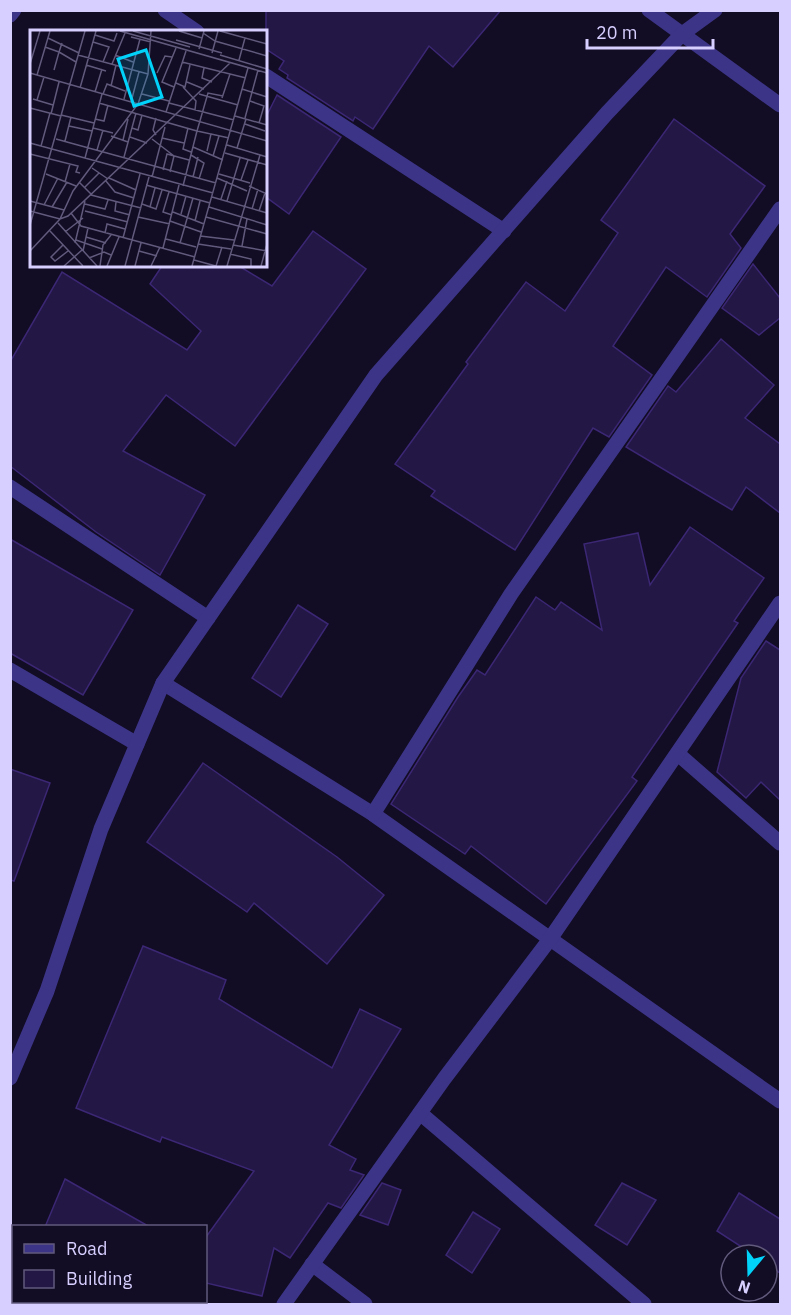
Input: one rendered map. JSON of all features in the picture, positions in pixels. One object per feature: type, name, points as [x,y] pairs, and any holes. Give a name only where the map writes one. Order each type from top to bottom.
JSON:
[{"type":"street","points":[[10,15],[14,10]]},
{"type":"street","points":[[165,10],[194,30]]},
{"type":"street","points":[[649,10],[780,105]]},
{"type":"street","points":[[10,1078],[47,991],[101,829],[163,683],[376,375],[608,113],[682,34],[715,10]]},
{"type":"street","points":[[267,77],[504,231]]},
{"type":"street","points":[[373,814],[512,594],[780,209]]},
{"type":"street","points":[[10,487],[208,618]]},
{"type":"street","points":[[285,1305],[420,1113],[550,939],[780,603]]},
{"type":"street","points":[[10,670],[137,744]]},
{"type":"street","points":[[163,683],[373,814],[780,1101]]},
{"type":"street","points":[[678,754],[780,843]]},
{"type":"street","points":[[420,1113],[644,1305]]},
{"type":"street","points":[[312,1264],[365,1305]]},
{"type":"building","points":[[266,10],[501,10],[453,67],[429,46],[373,129],[355,117],[353,121],[287,78],[288,75],[279,69],[284,61],[267,50]]},
{"type":"building","points":[[277,95],[341,137],[289,214],[267,198],[267,115]]},
{"type":"building","points":[[674,119],[765,186],[730,234],[741,248],[707,297],[666,267],[613,346],[652,375],[609,437],[593,428],[515,550],[431,496],[435,491],[395,464],[468,364],[466,362],[526,282],[565,311],[618,233],[601,220]]},
{"type":"building","points":[[313,231],[366,269],[235,446],[166,395],[123,451],[205,495],[160,575],[96,532],[10,466],[10,362],[62,272],[187,350],[201,331],[150,284],[161,267],[241,267],[272,286]]},
{"type":"building","points":[[753,264],[780,298],[780,318],[759,335],[722,308]]},
{"type":"building","points":[[721,339],[774,385],[745,418],[780,444],[780,513],[746,487],[732,510],[626,447],[668,386],[676,392]]},
{"type":"building","points":[[690,527],[764,578],[734,621],[738,623],[632,777],[637,781],[546,904],[471,846],[465,854],[391,804],[458,697],[477,670],[485,675],[536,597],[555,610],[561,602],[602,630],[584,544],[638,533],[650,585]]},
{"type":"building","points":[[10,539],[133,610],[83,695],[10,653]]},
{"type":"building","points":[[298,605],[328,624],[281,697],[252,678]]},
{"type":"building","points":[[766,641],[780,650],[780,800],[761,782],[746,798],[717,772],[741,678]]},
{"type":"building","points":[[203,763],[337,857],[384,895],[327,964],[254,903],[247,912],[147,842]]},
{"type":"building","points":[[10,769],[50,783],[14,881],[10,880]]},
{"type":"building","points":[[143,946],[226,980],[219,999],[332,1068],[360,1009],[401,1029],[329,1145],[356,1159],[350,1170],[364,1175],[341,1208],[328,1203],[290,1258],[274,1248],[262,1296],[207,1283],[207,1236],[254,1171],[162,1137],[160,1142],[76,1108]]},
{"type":"building","points":[[65,1179],[146,1225],[46,1225]]},
{"type":"building","points":[[382,1183],[401,1190],[388,1225],[360,1215]]},
{"type":"building","points":[[622,1183],[656,1200],[627,1245],[595,1225]]},
{"type":"building","points":[[739,1193],[780,1219],[780,1273],[779,1243],[736,1243],[717,1231]]},
{"type":"building","points":[[473,1212],[500,1229],[472,1273],[446,1255]]}]
